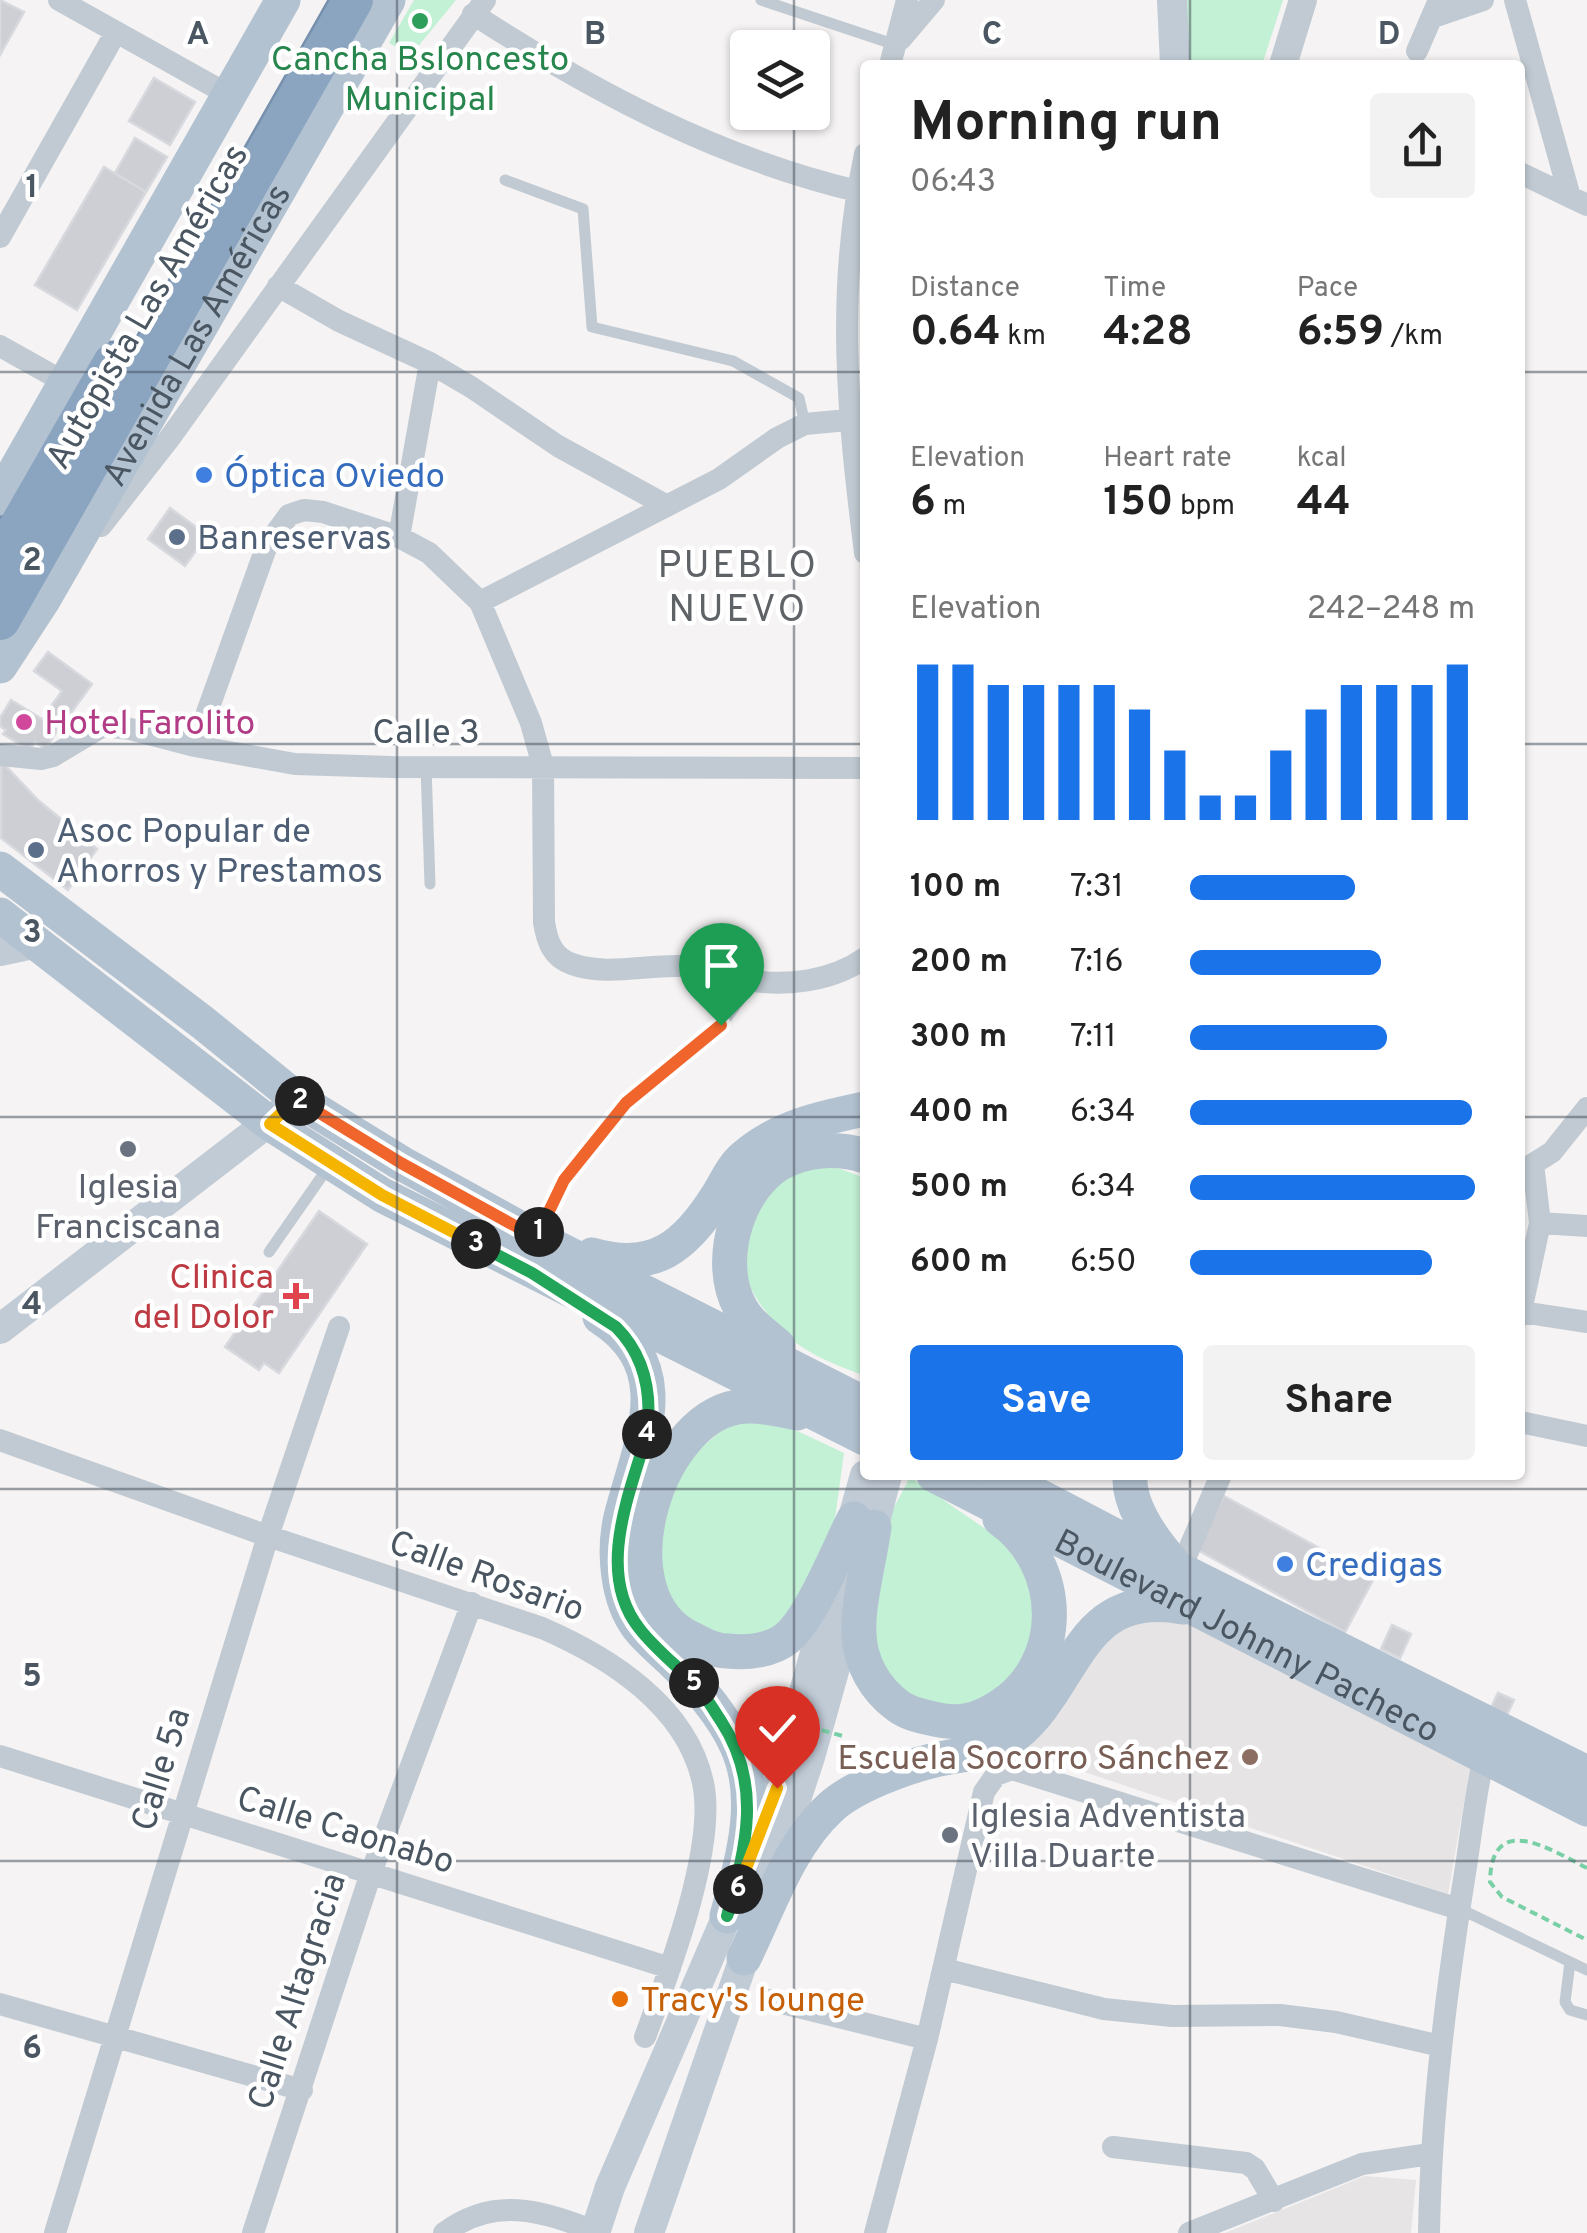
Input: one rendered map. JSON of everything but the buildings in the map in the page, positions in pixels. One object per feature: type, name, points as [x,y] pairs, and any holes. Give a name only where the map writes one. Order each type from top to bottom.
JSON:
[{"type":"highway","name":"Autopista Las Américas","points":[[0,560],[321,0]]},
{"type":"highway","name":"Autopista Las Américas","points":[[0,620],[353,0]]},
{"type":"highway","name":"Autopista Las Américas","points":[[0,598],[141,368]]},
{"type":"main road","points":[[0,498],[284,0]]},
{"type":"main road","name":"Avenida Las Américas","points":[[0,666],[43,600],[388,0]]},
{"type":"main road","points":[[1172,0],[1175,60]]},
{"type":"main road","points":[[0,869],[202,1022],[296,1099],[538,1251],[845,1405]]},
{"type":"main road","points":[[0,915],[17,947],[270,1124],[382,1195],[538,1251],[639,1262],[671,1251],[699,1224],[739,1161],[759,1144],[810,1121],[860,1109]]},
{"type":"main road","points":[[0,1329],[270,1124],[296,1099]]},
{"type":"main road","points":[[860,1155],[824,1149],[786,1160],[752,1190],[732,1231],[729,1258],[731,1285],[751,1322],[845,1405],[860,1430]]},
{"type":"main road","points":[[538,1251],[628,1338],[643,1366],[649,1416],[621,1519],[617,1545],[621,1587],[637,1626],[701,1690],[737,1745],[749,1813],[727,1916]]},
{"type":"main road","points":[[845,1405],[735,1407],[702,1424],[675,1452],[664,1472],[642,1558],[654,1604],[679,1633],[718,1651],[766,1648],[787,1638],[808,1610],[871,1496]]},
{"type":"main road","points":[[871,1496],[859,1634],[867,1671],[887,1698],[906,1712],[951,1724],[980,1719],[1018,1695],[1032,1676],[1046,1643],[1050,1619],[1046,1580],[1027,1544],[1012,1528],[942,1480]]},
{"type":"main road","name":"Boulevard Johnny Pacheco","points":[[944,1480],[1198,1610],[1488,1740],[1542,1750],[1579,1793]]},
{"type":"main road","name":"Boulevard Johnny Pacheco","points":[[1009,1480],[1180,1570],[1579,1793]]},
{"type":"main road","points":[[1130,1480],[1142,1518],[1158,1546],[1180,1570]]},
{"type":"main road","points":[[595,2232],[610,2187],[727,1916],[777,1788],[871,1496]]},
{"type":"main road","points":[[649,2233],[810,1758],[871,1496]]},
{"type":"main road","points":[[744,1958],[800,1842],[831,1807],[852,1792],[929,1761],[995,1747],[1012,1737],[1042,1710],[1081,1644],[1110,1618],[1131,1608],[1155,1605],[1198,1610]]},
{"type":"main road","points":[[1542,1750],[1587,1757]]},
{"type":"street","points":[[59,0],[229,95]]},
{"type":"street","points":[[893,55],[906,0]]},
{"type":"street","points":[[893,55],[934,0]]},
{"type":"street","points":[[1290,60],[1303,0]]},
{"type":"street","points":[[1417,51],[1436,8],[1483,0]]},
{"type":"street","points":[[1515,0],[1578,201]]},
{"type":"street","points":[[43,600],[168,439],[478,7],[568,74],[739,156],[857,191]]},
{"type":"street","points":[[0,237],[116,32]]},
{"type":"street","points":[[860,177],[848,248],[848,420],[860,513]]},
{"type":"street","points":[[1525,177],[1578,201]]},
{"type":"street","points":[[278,286],[338,322],[430,363],[558,446],[668,506]]},
{"type":"street","points":[[0,346],[66,383]]},
{"type":"street","points":[[400,537],[430,363]]},
{"type":"street","points":[[480,602],[668,506],[805,424],[848,420]]},
{"type":"street","points":[[195,746],[276,528],[289,515],[304,510],[400,537],[429,553],[480,602],[525,708],[544,766],[544,922],[547,941],[556,955],[571,964],[591,968],[682,966],[754,981],[803,982],[837,974],[860,961]]},
{"type":"street","name":"Calle 3","points":[[0,754],[41,759],[53,756],[103,726],[130,728],[195,746],[294,764],[860,768]]},
{"type":"street","points":[[1525,1291],[1540,1223],[1526,1163],[1552,1152],[1587,1108]]},
{"type":"street","points":[[1540,1223],[1587,1226]]},
{"type":"street","points":[[1525,1315],[1587,1322]]},
{"type":"street","name":"Calle 5a","points":[[55,2233],[268,1536],[339,1327]]},
{"type":"street","points":[[1525,1423],[1587,1436]]},
{"type":"street","name":"Calle Rosario","points":[[0,1440],[472,1604],[583,1646],[625,1672],[660,1706],[690,1748],[703,1783],[706,1818],[670,1968],[645,2037]]},
{"type":"street","points":[[1180,1570],[1219,1480]]},
{"type":"street","name":"Calle Altagracia","points":[[253,2233],[371,1873],[472,1604]]},
{"type":"street","points":[[1429,2233],[1430,2154],[1442,2046],[1459,1909],[1488,1740]]},
{"type":"street","name":"Calle Caonabo","points":[[0,1756],[670,1968]]},
{"type":"street","points":[[875,2233],[927,2039],[984,1792],[996,1774],[1012,1769],[1459,1909]]},
{"type":"street","name":"Boulevard Johnny Pacheco","points":[[1579,1793],[1587,1823]]},
{"type":"street","points":[[944,1969],[1104,2009],[1172,2016],[1280,2015],[1336,2022],[1442,2046]]},
{"type":"street","points":[[770,2000],[927,2039]]},
{"type":"street","points":[[1,2006],[302,2090]]},
{"type":"street","points":[[1113,2148],[1246,2163],[1274,2201]]},
{"type":"street","points":[[1189,2233],[1362,2164],[1430,2154]]},
{"type":"street","points":[[444,2233],[466,2217],[518,2209],[543,2212],[595,2232]]},
{"type":"lane","points":[[761,0],[893,55]]},
{"type":"lane","points":[[506,180],[583,208],[590,325],[594,329],[736,362],[799,398],[805,424]]},
{"type":"lane","points":[[426,767],[430,884]]},
{"type":"lane","points":[[538,1251],[564,1180],[626,1103],[721,1025],[754,981]]},
{"type":"lane","points":[[268,1252],[332,1163]]},
{"type":"lane","points":[[1459,1909],[1587,1970]]},
{"type":"lane","points":[[1570,1962],[1565,2002],[1570,2010],[1587,2016]]},
{"type":"path","points":[[772,1707],[761,1704],[759,1712],[843,1736]]},
{"type":"path","points":[[1587,1868],[1532,1840],[1509,1841],[1496,1853],[1490,1882],[1502,1896],[1587,1940]]},
{"type":"shaded area","name":"Escuela Socorro Sánchez","points":[[1130,1617],[1209,1621],[1471,1763],[1448,1894],[1022,1751],[1059,1714],[1091,1650]]},
{"type":"shaded area","points":[[1365,2176],[1416,2180],[1411,2233],[1225,2233]]},
{"type":"green space","name":"Cancha Bsloncesto Municipal","points":[[414,0],[456,0],[411,55],[389,43]]},
{"type":"green space","points":[[1186,0],[1283,0],[1264,60],[1190,60]]},
{"type":"green space","points":[[835,1167],[860,1176],[860,1374],[791,1340],[753,1292],[743,1266],[752,1218],[766,1192],[788,1176]]},
{"type":"green space","points":[[754,1421],[789,1427],[844,1453],[833,1533],[792,1624],[735,1639],[672,1613],[654,1532],[677,1468],[727,1426]]},
{"type":"green space","points":[[908,1480],[914,1480],[1019,1552],[1043,1608],[1025,1670],[973,1705],[940,1707],[909,1699],[870,1662],[890,1515]]},
{"type":"place","name":"Cancha Bsloncesto Municipal","points":[[420,21]]},
{"type":"place","name":"Óptica Oviedo","points":[[204,475]]},
{"type":"place","name":"Banreservas","points":[[177,537]]},
{"type":"place","name":"Hotel Farolito","points":[[24,722]]},
{"type":"place","name":"Asoc Popular de Ahorros y Prestamos","points":[[36,850]]},
{"type":"place","name":"Iglesia Franciscana","points":[[128,1149]]},
{"type":"place","name":"Clinica del Dolor","points":[[296,1296]]},
{"type":"place","name":"Credigas","points":[[1285,1564]]},
{"type":"place","name":"Escuela Socorro Sánchez","points":[[1250,1757]]},
{"type":"place","name":"Iglesia Adventista Villa Duarte","points":[[950,1835]]},
{"type":"place","name":"Tracy's lounge","points":[[620,1999]]},
{"type":"district","name":"PUEBLO NUEVO","points":[[738,586]]},
{"type":"route","points":[[721,1025],[626,1103],[564,1180],[537,1238],[296,1099],[270,1124],[382,1195],[532,1273],[628,1338],[643,1366],[649,1416],[621,1519],[617,1545],[621,1587],[637,1626],[701,1690],[737,1745],[749,1813],[727,1916],[777,1788]]}]
